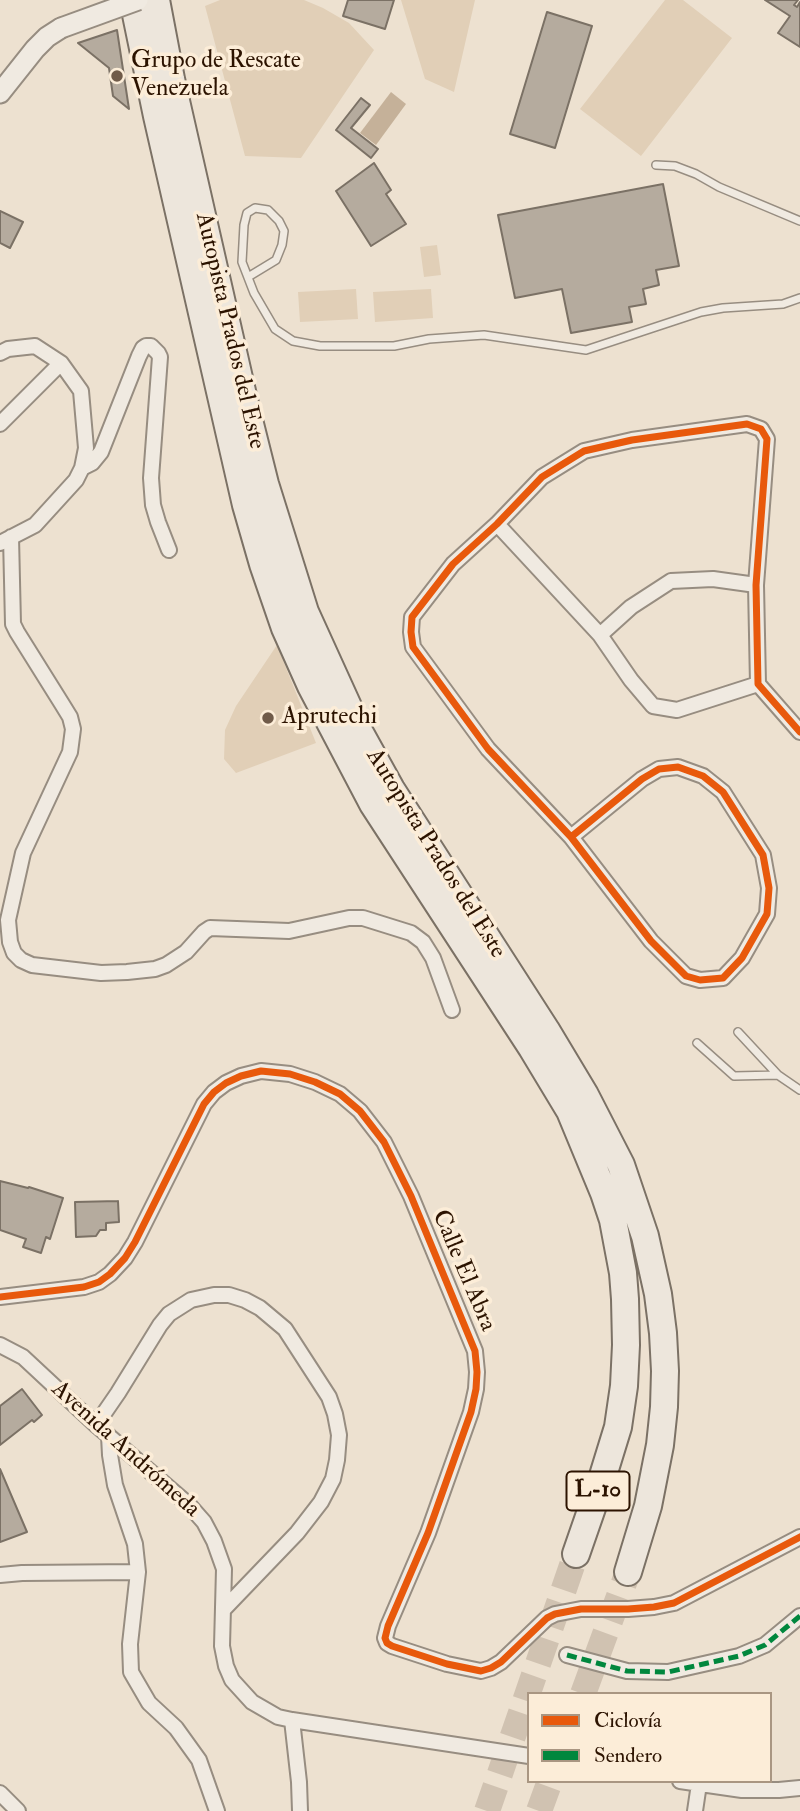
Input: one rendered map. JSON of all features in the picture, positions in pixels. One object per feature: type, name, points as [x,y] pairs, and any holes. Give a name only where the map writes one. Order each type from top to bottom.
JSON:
[{"type":"highway","name":"Autopista Prados del Este","points":[[136,0],[142,48],[246,505],[285,628],[311,686],[373,804],[570,1111],[613,1220],[625,1299],[624,1386],[618,1427],[576,1554]]},
{"type":"highway","name":"Autopista Prados del Este","points":[[156,0],[171,79],[244,400],[265,484],[305,612],[360,733],[391,789],[585,1095],[621,1165],[645,1236],[658,1294],[663,1333],[664,1407],[660,1445],[648,1506],[628,1572]]},
{"type":"street","points":[[0,93],[8,75],[61,27],[136,0]]},
{"type":"street","points":[[0,353],[8,349],[35,345],[61,363],[81,391],[86,448],[82,468],[76,480],[35,524],[6,540],[13,624],[70,717],[73,729],[70,752],[23,853],[8,931],[14,953],[32,965],[127,972],[166,965],[186,952],[210,928],[289,931],[349,918],[363,918],[411,933],[423,942],[433,958],[452,1010]]},
{"type":"street","points":[[82,468],[92,463],[101,453],[139,356],[143,348],[150,346],[160,357],[151,478],[153,505],[169,550]]},
{"type":"street","points":[[0,424],[61,363]]},
{"type":"street","points":[[571,837],[642,779],[659,769],[678,767],[702,776],[723,792],[763,855],[769,888],[767,914],[742,958],[723,978],[700,980],[686,976],[651,941],[571,837],[488,749],[413,647],[412,617],[453,564],[497,524],[542,477],[584,451],[632,440],[747,424],[761,429],[767,439],[756,585],[758,684],[800,732]]},
{"type":"street","points":[[497,524],[600,635],[653,706],[677,710],[758,684]]},
{"type":"street","points":[[600,635],[631,607],[671,581],[713,579],[756,585]]},
{"type":"street","name":"Calle El Abra","points":[[0,1297],[85,1287],[110,1275],[135,1242],[200,1113],[214,1093],[241,1076],[261,1071],[290,1074],[340,1094],[360,1111],[384,1142],[411,1196],[475,1351],[476,1389],[471,1412],[428,1533],[388,1626],[385,1638],[387,1643],[437,1661],[481,1671],[501,1661],[547,1618],[555,1614],[581,1609],[628,1609],[674,1603],[800,1537]]},
{"type":"street","points":[[96,1425],[160,1325],[169,1314],[191,1300],[229,1295],[267,1312],[285,1329],[329,1397],[335,1414],[339,1435],[334,1479],[321,1502],[297,1533],[224,1609]]},
{"type":"street","name":"Avenida Andrómeda","points":[[0,1345],[23,1357],[204,1522],[222,1560],[225,1578],[222,1646],[226,1666],[232,1680],[252,1702],[278,1717],[292,1720],[527,1756]]},
{"type":"street","points":[[109,1436],[115,1485],[135,1544],[138,1572],[130,1644],[131,1672],[149,1703],[176,1728],[199,1760],[217,1811]]},
{"type":"street","points":[[0,1575],[138,1572]]},
{"type":"street","points":[[567,1655],[627,1671],[668,1672],[752,1651],[765,1645],[800,1616]]},
{"type":"street","points":[[292,1720],[300,1811]]},
{"type":"street","points":[[693,1783],[742,1790],[800,1788]]},
{"type":"street","points":[[695,1811],[699,1784]]},
{"type":"street","points":[[0,1793],[18,1811]]},
{"type":"lane","points":[[656,164],[675,166],[696,174],[719,187],[800,221]]},
{"type":"lane","points":[[248,277],[276,260],[284,232],[279,221],[268,210],[255,208],[247,213],[243,225],[242,261],[248,277],[254,293],[275,329],[293,341],[320,346],[394,346],[429,339],[484,335],[586,350],[701,312],[723,307],[783,304],[800,298]]},
{"type":"lane","points":[[738,1032],[778,1075],[800,1090]]},
{"type":"lane","points":[[697,1043],[734,1076],[778,1075]]},
{"type":"shaded area","points":[[220,0],[304,0],[349,23],[374,50],[301,158],[245,156],[205,6]]},
{"type":"shaded area","points":[[401,0],[475,0],[454,92],[425,79]]},
{"type":"shaded area","points":[[665,0],[683,0],[732,38],[641,156],[580,109]]},
{"type":"shaded area","points":[[391,92],[406,104],[376,145],[360,133]]},
{"type":"shaded area","points":[[437,245],[441,275],[424,277],[420,247]]},
{"type":"shaded area","points":[[356,289],[358,319],[300,322],[298,292]]},
{"type":"shaded area","points":[[431,289],[433,318],[375,322],[373,292]]},
{"type":"shaded area","name":"Aprutechi","points":[[277,645],[316,743],[236,773],[224,759],[225,730],[236,706]]},
{"type":"building","points":[[348,0],[394,0],[385,29],[343,16]]},
{"type":"building","points":[[765,0],[798,0],[794,5],[797,7],[800,2],[800,47],[778,33],[790,16]]},
{"type":"building","points":[[547,12],[592,26],[555,148],[510,134]]},
{"type":"building","name":"Grupo de Rescate Venezuela","points":[[117,30],[129,109],[113,96],[109,68],[78,43]]},
{"type":"building","points":[[361,98],[370,105],[351,128],[378,149],[371,158],[336,130]]},
{"type":"building","points":[[374,163],[391,190],[386,194],[406,224],[371,246],[336,191]]},
{"type":"building","points":[[663,184],[679,266],[656,270],[659,285],[643,289],[646,304],[629,307],[632,322],[571,333],[562,289],[515,298],[498,215]]},
{"type":"building","points":[[0,211],[23,222],[10,248],[0,243]]},
{"type":"building","points":[[0,1181],[63,1198],[50,1239],[46,1237],[41,1253],[23,1247],[26,1239],[0,1230]]},
{"type":"building","points":[[118,1201],[119,1222],[106,1223],[106,1230],[100,1230],[96,1236],[76,1237],[75,1202]]},
{"type":"building","points":[[22,1389],[42,1415],[0,1445],[0,1406]]},
{"type":"building","points":[[0,1469],[27,1532],[0,1542]]},
{"type":"tunnel","points":[[528,1692],[576,1554]]},
{"type":"tunnel","points":[[584,1692],[628,1572]]},
{"type":"tunnel","points":[[487,1811],[527,1695]]},
{"type":"tunnel","points":[[539,1811],[549,1783]]},
{"type":"marked path","points":[[567,1655],[627,1671],[668,1672],[739,1656],[765,1645],[800,1616]]},
{"type":"cycle path","points":[[571,837],[642,779],[659,769],[678,767],[703,776],[723,792],[763,855],[769,888],[767,914],[742,958],[723,978],[700,980],[686,976],[651,941],[571,837],[488,749],[413,647],[412,617],[453,564],[497,524],[542,477],[584,451],[632,440],[747,424],[761,429],[767,439],[756,585],[758,684],[800,732]]},
{"type":"cycle path","points":[[0,1297],[84,1287],[99,1282],[110,1274],[135,1242],[204,1104],[214,1092],[241,1076],[261,1071],[290,1074],[340,1094],[360,1111],[384,1142],[411,1196],[475,1351],[476,1389],[471,1412],[428,1533],[388,1626],[385,1638],[387,1643],[447,1664],[481,1671],[501,1662],[547,1618],[555,1614],[581,1609],[628,1609],[674,1603],[800,1537]]},
{"type":"place","name":"Grupo de Rescate Venezuela","points":[[117,76]]},
{"type":"place","name":"Aprutechi","points":[[268,718]]}]
